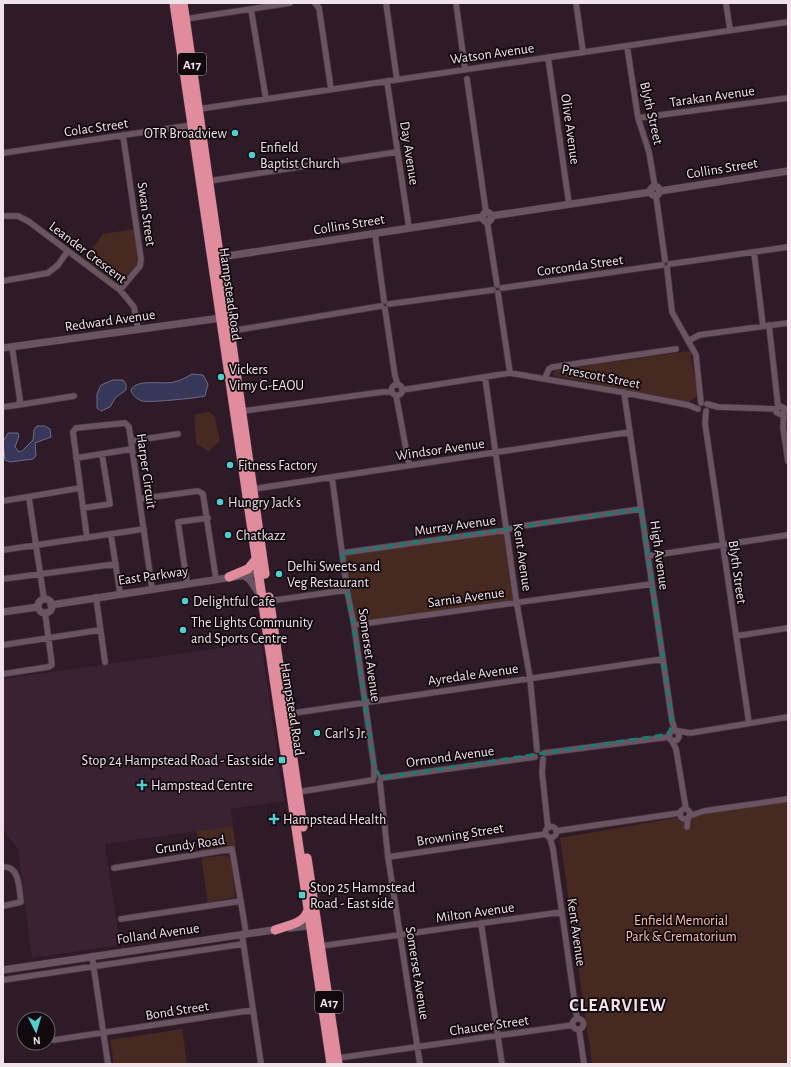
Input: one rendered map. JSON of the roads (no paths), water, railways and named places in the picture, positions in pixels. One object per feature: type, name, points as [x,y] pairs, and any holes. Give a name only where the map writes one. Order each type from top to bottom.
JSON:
[{"type":"highway","name":"Hampstead Road","points":[[174,3],[181,20],[260,557],[259,573],[265,600]]},
{"type":"highway","name":"Hampstead Road","points":[[181,20],[183,3]]},
{"type":"highway","name":"Hampstead Road","points":[[239,411],[253,489],[265,600],[284,714],[334,1061]]},
{"type":"highway","points":[[229,577],[248,569],[260,557]]},
{"type":"highway","name":"Hampstead Road","points":[[295,793],[308,909],[321,946],[334,1061]]},
{"type":"highway","points":[[275,930],[302,920],[308,909]]},
{"type":"street","points":[[181,20],[290,3]]},
{"type":"street","points":[[315,3],[319,8],[331,89]]},
{"type":"street","points":[[386,3],[396,80]]},
{"type":"street","points":[[456,3],[465,70]]},
{"type":"street","points":[[576,3],[583,52]]},
{"type":"street","points":[[726,3],[730,30]]},
{"type":"street","points":[[251,9],[266,99]]},
{"type":"street","name":"Watson Avenue","points":[[194,110],[788,22]]},
{"type":"street","name":"Blyth Street","points":[[627,46],[638,118],[649,152],[672,312],[696,356],[722,545],[749,723]]},
{"type":"street","name":"Olive Avenue","points":[[548,57],[570,204]]},
{"type":"street","points":[[467,79],[510,373]]},
{"type":"street","name":"Day Avenue","points":[[387,81],[409,228]]},
{"type":"street","name":"Tarakan Avenue","points":[[638,118],[788,98]]},
{"type":"street","name":"Colac Street","points":[[3,153],[196,125]]},
{"type":"street","name":"Swan Street","points":[[120,290],[140,266],[141,259],[123,135]]},
{"type":"street","points":[[204,182],[397,152]]},
{"type":"street","name":"Collins Street","points":[[216,258],[788,171]]},
{"type":"street","name":"Leander Crescent","points":[[3,216],[18,216],[28,221],[120,290],[134,307],[138,329]]},
{"type":"street","points":[[375,234],[409,465]]},
{"type":"street","name":"Corconda Street","points":[[227,331],[385,305],[788,247]]},
{"type":"street","points":[[3,281],[48,273],[58,265],[68,252]]},
{"type":"street","points":[[754,252],[782,411],[788,461]]},
{"type":"street","name":"Redward Avenue","points":[[3,348],[225,317]]},
{"type":"street","points":[[688,341],[699,334],[788,323]]},
{"type":"street","points":[[12,347],[20,400],[18,405]]},
{"type":"street","points":[[545,378],[548,369],[676,349]]},
{"type":"street","name":"Prescott Street","points":[[239,411],[414,388],[510,373],[624,392],[688,405],[782,411]]},
{"type":"street","name":"Kent Avenue","points":[[485,377],[517,602],[530,678],[537,740],[578,1019]]},
{"type":"street","name":"High Avenue","points":[[624,392],[685,814]]},
{"type":"street","points":[[3,407],[74,396]]},
{"type":"street","name":"Harper Circuit","points":[[87,538],[73,436],[76,428],[125,422],[129,427],[152,588]]},
{"type":"street","name":"Windsor Avenue","points":[[253,489],[630,432]]},
{"type":"street","points":[[131,441],[178,434]]},
{"type":"street","points":[[76,458],[132,449]]},
{"type":"street","points":[[83,508],[110,504],[102,454]]},
{"type":"street","name":"Somerset Avenue","points":[[332,477],[347,590],[354,625],[364,702],[379,790],[420,1064]]},
{"type":"street","points":[[3,501],[29,498],[80,488]]},
{"type":"street","points":[[139,499],[198,491],[205,497],[216,579]]},
{"type":"street","points":[[29,498],[39,574],[44,599]]},
{"type":"street","name":"Murray Avenue","points":[[342,553],[507,530],[515,527],[641,509]]},
{"type":"street","points":[[186,583],[178,522],[208,518]]},
{"type":"street","points":[[3,550],[144,529]]},
{"type":"street","points":[[111,535],[120,593]]},
{"type":"street","points":[[648,556],[788,536]]},
{"type":"street","points":[[3,580],[116,564]]},
{"type":"street","name":"East Parkway","points":[[51,605],[152,588],[259,573]]},
{"type":"street","points":[[243,575],[250,580],[265,600],[347,590]]},
{"type":"street","name":"Sarnia Avenue","points":[[354,625],[652,584]]},
{"type":"street","points":[[96,597],[105,662]]},
{"type":"street","points":[[44,599],[49,601],[51,605],[49,610],[45,612]]},
{"type":"street","points":[[3,612],[38,606],[44,599]]},
{"type":"street","points":[[38,606],[41,611],[45,612]]},
{"type":"street","points":[[3,674],[48,667],[52,665],[45,612]]},
{"type":"street","points":[[736,636],[788,628]]},
{"type":"street","points":[[3,645],[100,630]]},
{"type":"street","name":"Ayredale Avenue","points":[[284,714],[663,659]]},
{"type":"street","name":"Ormond Avenue","points":[[295,793],[377,779],[690,733],[788,717]]},
{"type":"street","name":"Browning Street","points":[[388,857],[567,830],[788,800]]},
{"type":"street","name":"Grundy Road","points":[[114,868],[232,849],[241,901],[244,944],[261,1064]]},
{"type":"street","points":[[3,866],[11,868],[16,872],[21,902],[3,906]]},
{"type":"street","points":[[121,920],[241,901]]},
{"type":"street","name":"Milton Avenue","points":[[321,946],[562,912]]},
{"type":"street","points":[[481,923],[502,1064]]},
{"type":"street","name":"Folland Avenue","points":[[3,970],[244,933],[314,925]]},
{"type":"street","name":"Folland Avenue","points":[[3,980],[244,944]]},
{"type":"street","points":[[92,956],[108,1064]]},
{"type":"street","name":"Bond Street","points":[[56,1040],[253,1010]]},
{"type":"street","points":[[579,1030],[583,1026],[583,1023],[578,1019],[574,1021],[573,1025],[579,1030],[584,1064]]},
{"type":"street","name":"Chaucer Street","points":[[334,1061],[417,1047],[573,1025]]},
{"type":"water","points":[[192,374],[203,375],[208,384],[205,396],[173,400],[142,401],[132,394],[131,390],[134,386],[139,384],[169,383],[181,380]]},
{"type":"water","points":[[113,380],[123,380],[126,384],[126,390],[116,397],[110,407],[101,411],[97,408],[97,394],[101,385]]},
{"type":"water","points":[[37,426],[45,426],[50,429],[51,437],[35,443],[36,456],[33,459],[10,462],[5,460],[3,442],[8,433],[18,433],[19,436],[15,447],[19,452],[33,440],[34,430]]},
{"type":"place","name":"OTR Broadview","points":[[235,133]]},
{"type":"place","name":"Enfield Baptist Church","points":[[252,155]]},
{"type":"place","name":"Vickers Vimy G-EAOU","points":[[221,377]]},
{"type":"place","name":"Fitness Factory","points":[[230,465]]},
{"type":"place","name":"Hungry Jack's","points":[[220,502]]},
{"type":"place","name":"Chatkazz","points":[[228,535]]},
{"type":"place","name":"Delhi Sweets and Veg Restaurant","points":[[279,574]]},
{"type":"place","name":"Delightful Cafe","points":[[185,601]]},
{"type":"place","name":"The Lights Community and Sports Centre","points":[[183,630]]},
{"type":"place","name":"Carl's Jr.","points":[[317,733]]},
{"type":"place","name":"Stop 24 Hampstead Road - East side","points":[[282,760]]},
{"type":"place","name":"Hampstead Centre","points":[[142,785]]},
{"type":"place","name":"Hampstead Health","points":[[274,819]]},
{"type":"place","name":"Stop 25 Hampstead Road - East side","points":[[302,895]]},
{"type":"district","name":"CLEARVIEW","points":[[618,1005]]},
{"type":"park label","name":"Enfield Memorial Park & Crematorium","points":[[681,928]]}]
